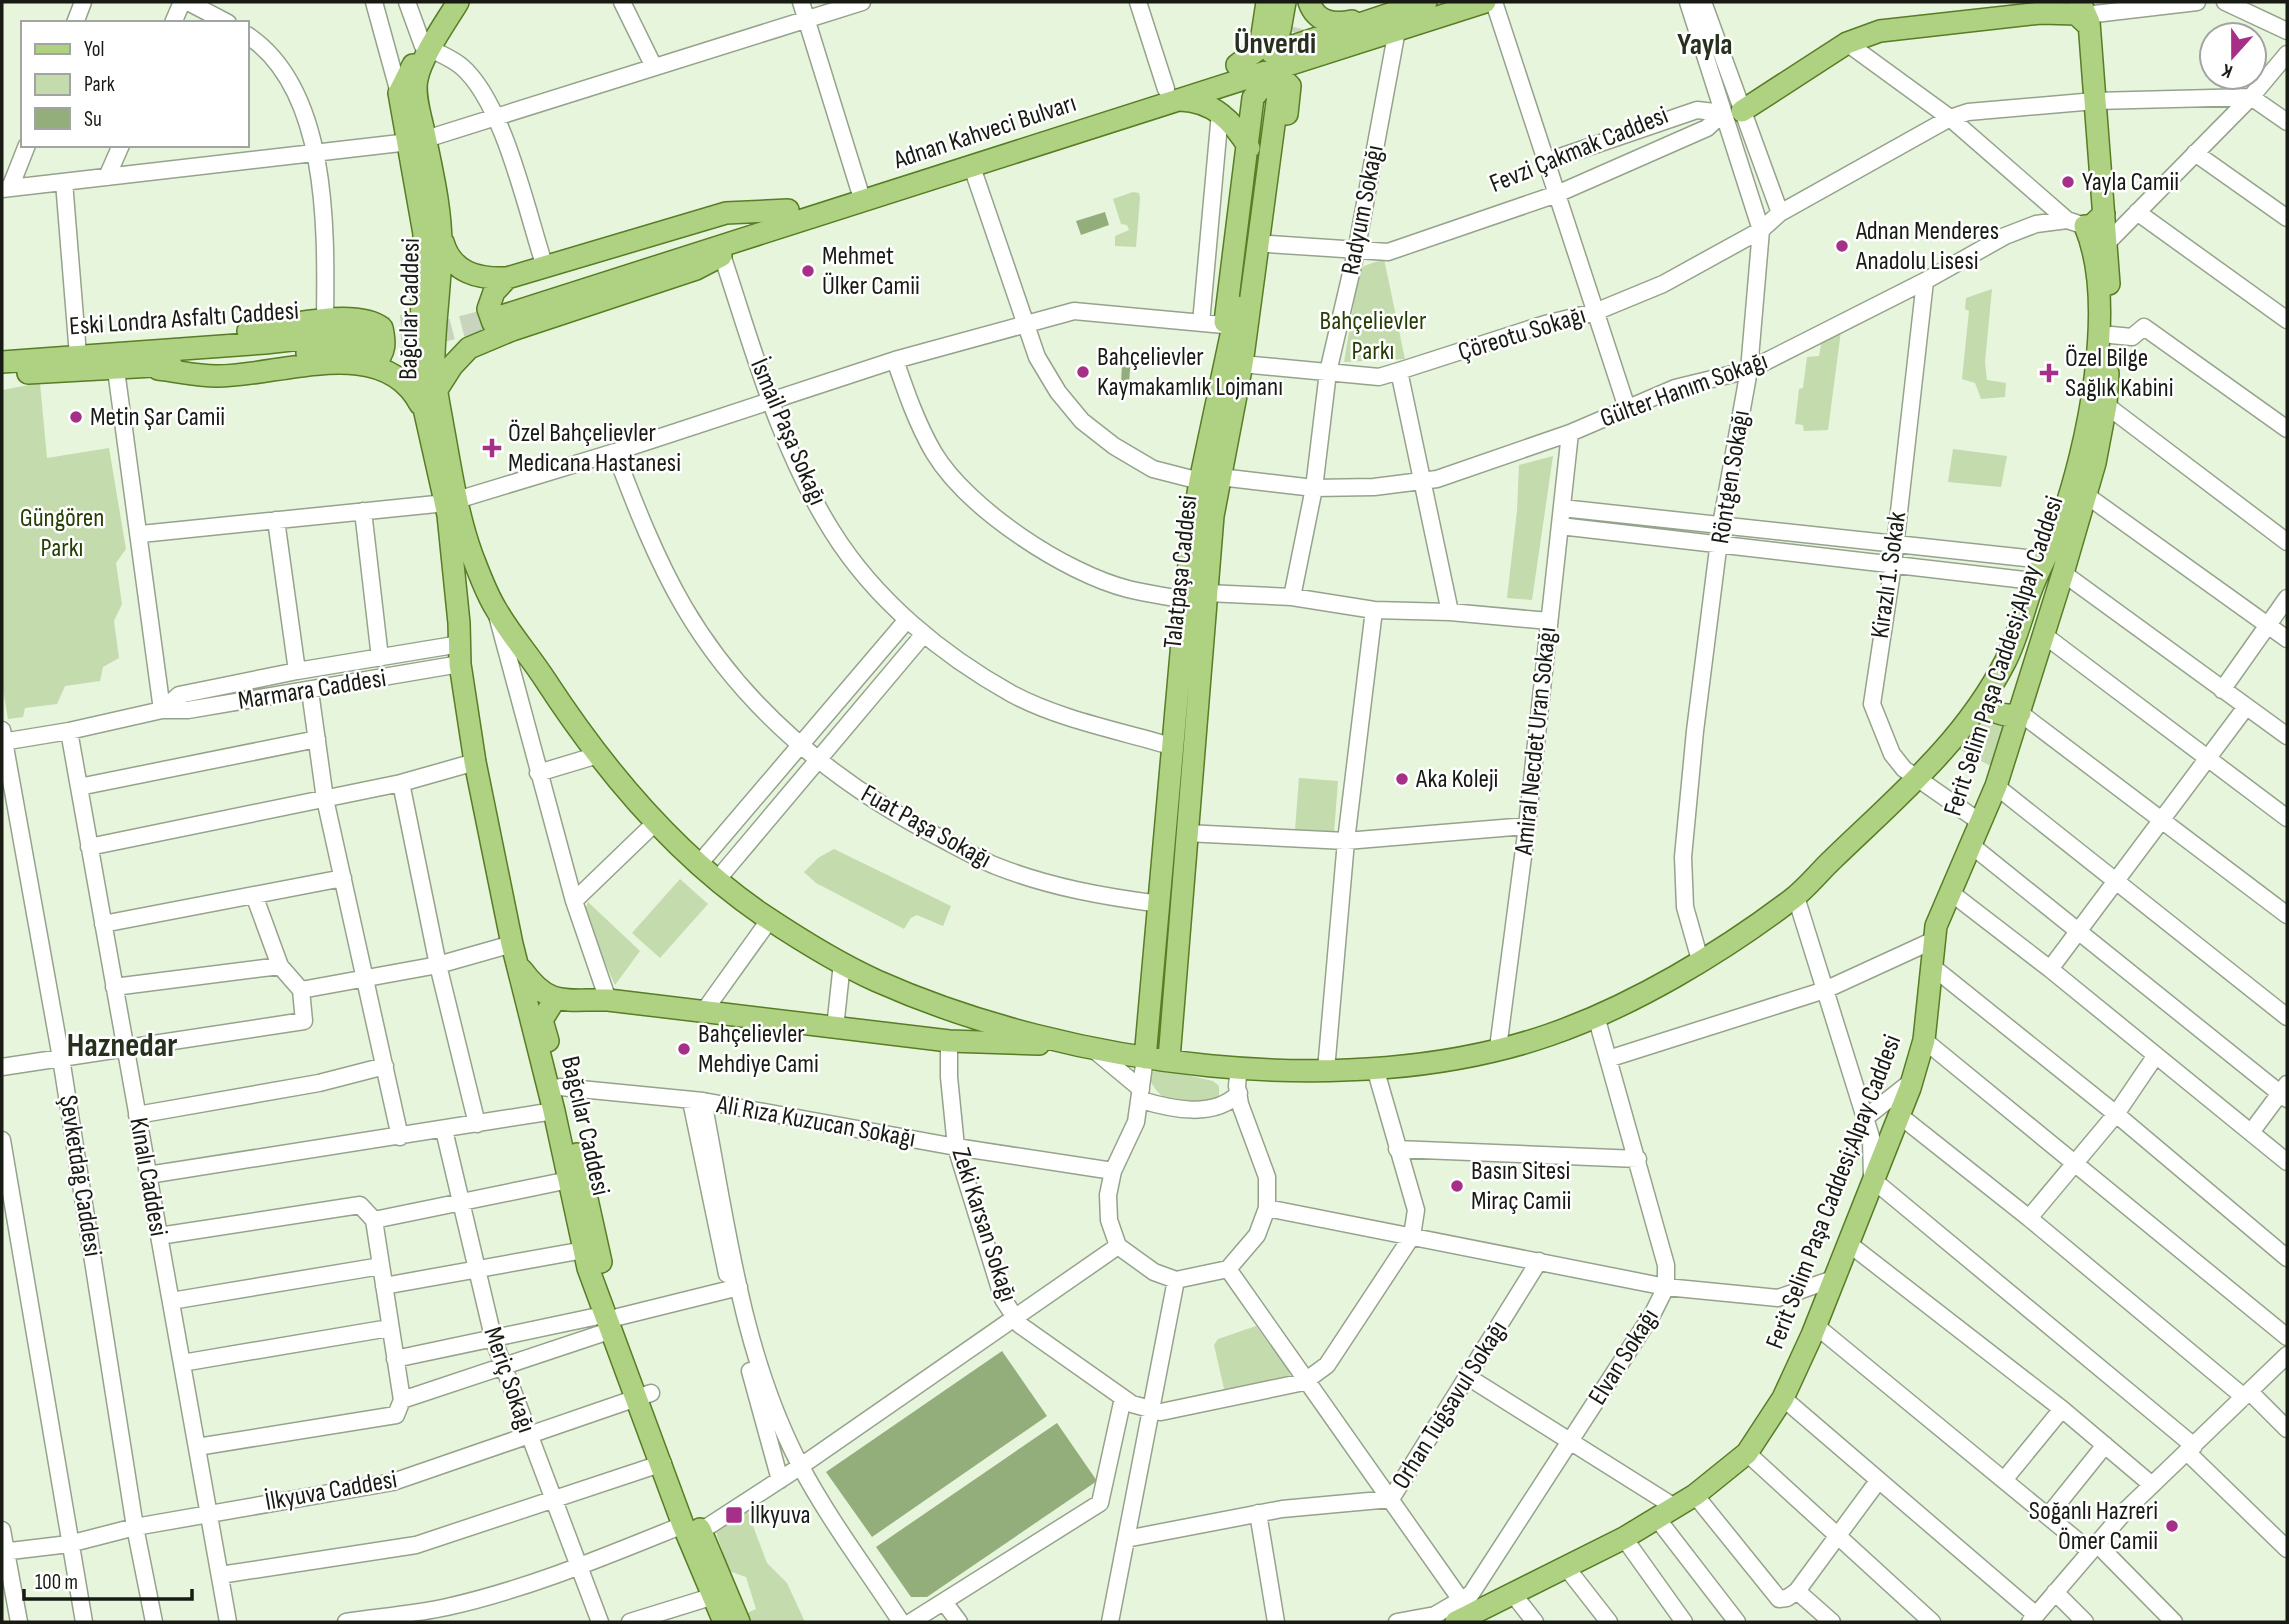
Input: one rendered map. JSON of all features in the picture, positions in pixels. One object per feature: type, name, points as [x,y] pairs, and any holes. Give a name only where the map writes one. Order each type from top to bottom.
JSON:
[{"type":"main road","points":[[427,48],[449,2]]},
{"type":"main road","points":[[399,93],[458,2]]},
{"type":"main road","points":[[1267,2],[1279,30]]},
{"type":"main road","points":[[1285,2],[1279,30],[1268,40],[1293,34],[1303,21],[1308,2]]},
{"type":"main road","points":[[1237,65],[1254,55],[1279,30],[1298,2]]},
{"type":"main road","points":[[1308,2],[1316,15],[1334,24],[1374,18]]},
{"type":"main road","name":"Adnan Kahveci Bulvarı","points":[[504,317],[972,167],[1162,97],[1237,65],[1426,2]]},
{"type":"main road","name":"Adnan Kahveci Bulvarı","points":[[504,317],[788,210],[1485,2]]},
{"type":"main road","name":"Fevzi Çakmak Caddesi","points":[[1732,112],[1847,43],[1880,31],[2048,7],[2085,14]]},
{"type":"main road","name":"Ferit Selim Paşa Caddesi;Alpay Caddesi","points":[[1461,1616],[1513,1594],[1624,1538],[1723,1476],[1747,1453],[1783,1398],[1836,1278],[1872,1179],[1879,1142],[1899,1115],[1912,1081],[1924,1040],[1934,968],[1934,940],[1950,892],[1996,786],[2086,495],[2111,335],[2108,242],[2085,14]]},
{"type":"main road","name":"Bağcılar Caddesi","points":[[427,48],[416,82],[424,234],[419,386],[423,411],[451,501],[495,608]]},
{"type":"main road","points":[[1278,93],[1308,56]]},
{"type":"main road","points":[[1227,334],[1253,98],[1259,87],[1275,78],[1282,78],[1278,93],[1268,244],[1259,300],[1242,364]]},
{"type":"main road","name":"Bağcılar Caddesi","points":[[399,93],[418,141],[440,232],[433,363],[451,501],[460,644],[475,762],[514,954],[554,1111],[584,1250],[610,1321]]},
{"type":"main road","name":"Talatpaşa Caddesi","points":[[1170,1051],[1207,593],[1210,479],[1227,334],[1278,93]]},
{"type":"main road","name":"Talatpaşa Caddesi","points":[[1145,1058],[1161,904],[1186,600],[1210,479],[1242,364],[1278,93]]},
{"type":"main road","points":[[1162,97],[1193,101],[1220,113],[1231,122],[1249,148]]},
{"type":"main road","points":[[440,232],[454,264],[469,274],[486,278],[507,278],[726,213],[788,210]]},
{"type":"main road","points":[[2076,223],[2091,226],[2104,214]]},
{"type":"main road","points":[[460,644],[469,608],[476,605],[495,608],[598,755],[656,822],[699,864],[769,919],[842,963],[934,1003],[1004,1026],[1084,1046],[1145,1058],[1170,1051],[1239,1066],[1326,1070],[1375,1068],[1498,1048],[1545,1036],[1596,1016],[1700,960],[1796,897],[1916,780],[1984,699],[2010,654],[2034,581],[2072,489],[2099,405],[2098,299],[2093,250],[2076,223]]},
{"type":"main road","points":[[507,278],[499,284],[488,309],[493,323],[504,317],[696,269],[750,236]]},
{"type":"main road","points":[[352,317],[373,321],[382,328],[384,351],[371,348],[346,362],[217,376],[145,360],[178,341],[352,317]]},
{"type":"main road","points":[[436,391],[452,366],[504,317]]},
{"type":"main road","points":[[371,348],[394,376],[411,387],[423,411]]},
{"type":"main road","name":"Eski Londra Asfaltı Caddesi","points":[[2,362],[78,355],[145,360],[371,348]]},
{"type":"main road","name":"Eski Londra Asfaltı Caddesi","points":[[2,376],[116,370],[145,360]]},
{"type":"main road","points":[[2044,560],[2063,573]]},
{"type":"main road","points":[[1984,699],[1995,712],[2011,716],[2020,713]]},
{"type":"main road","points":[[514,954],[537,990],[555,999],[608,1000],[949,1041],[1084,1046]]},
{"type":"main road","points":[[555,999],[542,1020],[589,1201],[610,1321],[644,1395],[724,1622]]},
{"type":"main road","points":[[934,1003],[949,1016],[949,1041]]},
{"type":"main road","points":[[644,1395],[663,1463],[692,1528],[740,1622]]},
{"type":"street","points":[[76,21],[83,2]]},
{"type":"street","points":[[174,21],[182,2]]},
{"type":"street","points":[[188,2],[224,21]]},
{"type":"street","points":[[374,2],[399,93]]},
{"type":"street","points":[[407,2],[427,48],[461,66],[482,91],[496,117],[545,267]]},
{"type":"street","points":[[622,2],[654,67]]},
{"type":"street","points":[[801,2],[859,188]]},
{"type":"street","points":[[6,188],[418,141],[862,2]]},
{"type":"street","points":[[1138,2],[1162,97]]},
{"type":"street","points":[[1494,2],[1627,408]]},
{"type":"street","name":"Röntgen Sokağı","points":[[1688,2],[1732,112],[1780,213]]},
{"type":"street","name":"Röntgen Sokağı","points":[[1700,960],[1685,907],[1683,857],[1695,731],[1721,525],[1749,370],[1761,230],[1703,2]]},
{"type":"street","points":[[2085,14],[2197,2]]},
{"type":"street","points":[[2225,2],[2287,31]]},
{"type":"street","name":"Radyum Sokağı","points":[[1292,597],[1314,488],[1328,372],[1356,252],[1397,30]]},
{"type":"street","points":[[248,36],[279,65],[300,98],[326,226],[325,321]]},
{"type":"street","points":[[1847,43],[1950,118],[2076,223]]},
{"type":"street","points":[[2108,242],[2251,97],[2287,54]]},
{"type":"street","points":[[2251,97],[2287,122]]},
{"type":"street","name":"Çöreotu Sokağı","points":[[1242,364],[1379,377],[1545,324],[1595,312],[1663,284],[1761,230],[1780,213],[1950,118],[1968,112],[2095,101],[2251,97]]},
{"type":"street","name":"Fevzi Çakmak Caddesi","points":[[1545,162],[1697,110],[1732,112]]},
{"type":"street","name":"Fevzi Çakmak Caddesi","points":[[1268,244],[1356,252],[1388,251],[1557,194],[1707,128],[1732,112]]},
{"type":"street","points":[[1201,323],[1220,113]]},
{"type":"street","points":[[6,188],[26,147]]},
{"type":"street","points":[[107,177],[120,147]]},
{"type":"street","points":[[2195,153],[2287,218]]},
{"type":"street","name":"Gülter Hanım Sokağı","points":[[972,167],[1037,357],[1058,392],[1082,421],[1114,446],[1153,469],[1210,479],[1314,488],[1374,487],[1437,479],[1570,433],[1675,388],[1749,370],[1925,281],[2005,236],[2036,224],[2076,223]]},
{"type":"street","points":[[64,182],[78,355]]},
{"type":"street","points":[[2137,212],[2287,320]]},
{"type":"street","name":"İsmail Paşa Sokağı","points":[[722,255],[771,402],[800,473],[833,533],[906,621],[1014,695],[1058,713],[1174,747]]},
{"type":"street","name":"Kirazlı 1. Sokak","points":[[1925,281],[1893,565],[1872,704],[1892,754],[1916,780],[1980,822]]},
{"type":"street","points":[[141,534],[451,501],[615,453],[895,360],[1074,311],[1201,323],[1227,334]]},
{"type":"street","points":[[2111,335],[2132,337],[2144,327],[2287,429]]},
{"type":"street","points":[[895,360],[911,409],[936,455],[971,496],[1032,542],[1084,573],[1127,589],[1186,600]]},
{"type":"street","points":[[116,370],[141,534],[162,710]]},
{"type":"street","points":[[1399,372],[1450,612]]},
{"type":"street","points":[[2099,405],[2287,542]]},
{"type":"street","name":"Amiral Necdet Uran Sokağı","points":[[1498,1048],[1527,826],[1570,433]]},
{"type":"street","name":"Fuat Paşa Sokağı","points":[[615,453],[640,517],[684,607],[753,701],[800,747],[870,800],[995,865],[1070,888],[1161,904]]},
{"type":"street","points":[[2086,495],[2287,639]]},
{"type":"street","points":[[1562,508],[2044,560]]},
{"type":"street","points":[[363,511],[380,658]]},
{"type":"street","points":[[276,520],[297,671]]},
{"type":"street","points":[[1560,526],[2034,581]]},
{"type":"street","points":[[2063,573],[2287,736]]},
{"type":"street","points":[[1207,593],[1292,597],[1374,610],[1450,612],[1549,621]]},
{"type":"street","points":[[2222,690],[2287,598]]},
{"type":"street","name":"Bağcılar Caddesi","points":[[495,608],[574,901],[608,1000]]},
{"type":"street","points":[[1326,1070],[1346,841],[1374,610]]},
{"type":"street","points":[[699,864],[906,621]]},
{"type":"street","points":[[717,880],[924,634]]},
{"type":"street","points":[[2044,635],[2287,818]]},
{"type":"street","points":[[3,738],[69,731],[162,710],[179,695],[297,671],[460,644]]},
{"type":"street","name":"Marmara Caddesi","points":[[162,710],[188,709],[310,691],[460,644]]},
{"type":"street","points":[[310,691],[325,799],[400,1138]]},
{"type":"street","points":[[2050,969],[2246,707]]},
{"type":"street","points":[[2020,713],[2287,915]]},
{"type":"street","name":"Kınalı Caddesi","points":[[69,731],[228,1622]]},
{"type":"street","name":"Şevketdağ Caddesi","points":[[3,738],[61,1058],[135,1527],[154,1622]]},
{"type":"street","points":[[79,787],[317,739]]},
{"type":"street","points":[[538,773],[598,755]]},
{"type":"street","points":[[89,847],[401,783],[475,762]]},
{"type":"street","points":[[401,783],[438,965],[477,1124]]},
{"type":"street","points":[[1996,786],[2287,1017]]},
{"type":"street","points":[[574,901],[656,822]]},
{"type":"street","points":[[1186,833],[1346,841],[1527,826]]},
{"type":"street","points":[[1971,845],[2285,1092],[2252,1130]]},
{"type":"street","points":[[103,924],[343,878]]},
{"type":"street","points":[[1950,892],[2252,1130],[2287,1162]]},
{"type":"street","points":[[2,1067],[304,1021],[301,990],[280,966],[254,895]]},
{"type":"street","points":[[1796,897],[1865,1118],[1879,1142]]},
{"type":"street","points":[[704,1011],[769,919]]},
{"type":"street","points":[[1608,1059],[1825,990],[1934,940]]},
{"type":"street","points":[[301,990],[514,954]]},
{"type":"street","points":[[835,1028],[842,963]]},
{"type":"street","points":[[114,987],[280,966]]},
{"type":"street","points":[[1934,968],[2116,1114],[2287,1258]]},
{"type":"street","name":"Elvan Sokağı","points":[[1397,1622],[1435,1615],[1461,1616],[1471,1594],[1653,1313],[1666,1287],[1666,1265],[1596,1016]]},
{"type":"street","points":[[1924,1040],[2078,1163],[2287,1337]]},
{"type":"street","name":"Zeki Karsan Sokağı","points":[[949,1041],[949,1077],[956,1147],[1003,1299],[1020,1325],[1123,1398],[1161,1412],[1307,1380]]},
{"type":"street","points":[[1084,1046],[1141,1095],[1174,1110],[1200,1109],[1229,1103],[1238,1093]]},
{"type":"street","points":[[2029,1218],[2078,1163],[2116,1114],[2156,1055]]},
{"type":"street","points":[[1145,1058],[1136,1122],[1113,1171],[1108,1195],[1109,1220],[1118,1246],[1140,1264],[1177,1280],[1228,1269],[1257,1235],[1267,1208],[1268,1177],[1238,1093],[1239,1066]]},
{"type":"street","points":[[137,1115],[319,1083],[385,1066]]},
{"type":"street","points":[[1307,1380],[1327,1365],[1412,1236],[1416,1210],[1375,1068]]},
{"type":"street","points":[[1865,1118],[1912,1081]]},
{"type":"street","name":"Ali Rıza Kuzucan Sokağı","points":[[559,1087],[697,1101],[956,1147],[1113,1171]]},
{"type":"street","points":[[697,1101],[735,1288],[742,1343],[780,1480]]},
{"type":"street","points":[[148,1175],[400,1138],[554,1111]]},
{"type":"street","points":[[1899,1115],[2287,1429]]},
{"type":"street","name":"Meriç Sokağı","points":[[444,1130],[494,1341],[600,1622]]},
{"type":"street","points":[[2,1140],[84,1622]]},
{"type":"street","points":[[1397,1149],[1638,1159]]},
{"type":"street","points":[[1872,1179],[2191,1449],[2287,1549]]},
{"type":"street","points":[[374,1220],[569,1180]]},
{"type":"street","points":[[159,1236],[360,1205],[374,1220],[402,1401],[396,1415],[197,1447]]},
{"type":"street","points":[[1267,1208],[1666,1287],[1778,1298],[1836,1278]]},
{"type":"street","points":[[1848,1243],[2062,1409],[2152,1485]]},
{"type":"street","points":[[346,1622],[446,1607],[579,1567],[692,1528],[780,1480],[1118,1246]]},
{"type":"street","points":[[384,1286],[584,1250]]},
{"type":"street","name":"Orhan Tuğsavul Sokağı","points":[[1126,1539],[1258,1514],[1391,1499],[1539,1261]]},
{"type":"street","points":[[171,1301],[381,1266]]},
{"type":"street","points":[[1228,1269],[1391,1499],[1461,1616]]},
{"type":"street","points":[[1108,1619],[1177,1280]]},
{"type":"street","points":[[395,1359],[610,1321],[735,1288]]},
{"type":"street","points":[[735,1288],[757,1360],[801,1466],[901,1622]]},
{"type":"street","points":[[402,1401],[503,1366],[610,1321]]},
{"type":"street","points":[[1815,1325],[2048,1516],[2094,1548],[2174,1622]]},
{"type":"street","points":[[182,1363],[389,1328]]},
{"type":"street","points":[[1783,1398],[2033,1618],[2152,1485],[2287,1355]]},
{"type":"street","points":[[1468,1377],[1570,1441],[1664,1512],[1737,1622]]},
{"type":"street","name":"İlkyuva Caddesi","points":[[4,1551],[69,1544],[135,1527],[393,1482],[644,1395]]},
{"type":"street","points":[[911,1622],[1100,1503],[1123,1398]]},
{"type":"street","points":[[2004,1480],[2062,1409]]},
{"type":"street","points":[[2048,1516],[2105,1445]]},
{"type":"street","points":[[1747,1453],[1835,1537],[1932,1622]]},
{"type":"street","points":[[220,1575],[416,1545],[663,1463]]},
{"type":"street","points":[[1695,1495],[1779,1599],[1787,1598],[1797,1591],[1878,1481]]},
{"type":"street","points":[[1258,1514],[1276,1622]]},
{"type":"street","points":[[2,1530],[19,1622]]},
{"type":"street","points":[[1624,1538],[1684,1622]]},
{"type":"street","points":[[1566,1567],[1609,1622]]},
{"type":"street","points":[[1797,1591],[1832,1622]]},
{"type":"street","points":[[2055,1592],[2085,1622]]},
{"type":"street","points":[[1513,1594],[1535,1622]]},
{"type":"street","points":[[630,1622],[658,1618],[714,1596]]},
{"type":"street","points":[[944,1602],[958,1622]]},
{"type":"green space","points":[[1133,192],[1139,193],[1140,198],[1136,247],[1115,246],[1115,236],[1129,230],[1127,225],[1121,224],[1113,199]]},
{"type":"green space","name":"Bahçelievler Parkı","points":[[1384,259],[1405,359],[1344,362],[1359,272],[1364,266]]},
{"type":"green space","points":[[1992,289],[1985,362],[1987,380],[2006,383],[2005,397],[1981,399],[1975,383],[1962,379],[1969,311],[1965,309],[1966,298]]},
{"type":"green space","points":[[1841,331],[1828,430],[1804,431],[1803,425],[1795,424],[1799,389],[1803,388],[1807,357],[1819,356],[1822,339]]},
{"type":"green space","name":"Güngören Parkı","points":[[40,383],[47,458],[109,448],[126,549],[116,563],[122,604],[114,621],[119,658],[103,667],[100,681],[65,686],[57,704],[25,708],[23,717],[8,719],[2,684],[2,390]]},
{"type":"green space","points":[[1953,449],[2007,456],[2001,487],[1948,482]]},
{"type":"green space","points":[[1553,456],[1532,600],[1507,598],[1517,511],[1519,465]]},
{"type":"green space","points":[[1980,713],[2010,723],[1996,769],[1955,747]]},
{"type":"green space","points":[[1299,778],[1338,781],[1334,833],[1295,830]]},
{"type":"green space","points":[[834,849],[951,906],[943,926],[917,915],[911,918],[904,929],[816,883],[804,872],[818,858]]},
{"type":"green space","points":[[680,879],[708,904],[660,958],[632,933]]},
{"type":"green space","points":[[588,902],[640,951],[615,985],[583,914]]},
{"type":"green space","points":[[1160,1069],[1213,1081],[1219,1086],[1219,1097],[1188,1102],[1170,1100],[1162,1096],[1149,1078],[1152,1072]]},
{"type":"green space","points":[[1256,1326],[1291,1377],[1225,1393],[1214,1345],[1218,1339]]},
{"type":"green space","points":[[745,1505],[767,1563],[787,1583],[805,1622],[750,1622],[747,1613],[756,1609],[746,1577],[729,1571],[714,1526]]},
{"type":"water","points":[[1105,212],[1109,225],[1081,235],[1076,221]]},
{"type":"water","points":[[1112,354],[1131,356],[1129,384],[1121,383],[1122,364],[1112,363]]},
{"type":"water","points":[[1002,1351],[1047,1416],[872,1537],[826,1472]]},
{"type":"water","points":[[1057,1423],[1097,1481],[927,1597],[911,1597],[876,1547]]},
{"type":"tunnel","points":[[1285,62],[1294,27]]},
{"type":"tunnel","points":[[371,346],[410,340],[502,316]]},
{"type":"tunnel","points":[[371,331],[438,319]]},
{"type":"place","name":"Yayla Camii","points":[[2068,182]]},
{"type":"place","name":"Adnan Menderes Anadolu Lisesi","points":[[1842,246]]},
{"type":"place","name":"Mehmet Ülker Camii","points":[[808,271]]},
{"type":"place","name":"Bahçelievler Kaymakamlık Lojmanı","points":[[1083,372]]},
{"type":"place","name":"Özel Bilge Sağlık Kabini","points":[[2049,373]]},
{"type":"place","name":"Metin Şar Camii","points":[[76,417]]},
{"type":"place","name":"Özel Bahçelievler Medicana Hastanesi","points":[[492,448]]},
{"type":"place","name":"Aka Koleji","points":[[1402,779]]},
{"type":"place","name":"Bahçelievler Mehdiye Cami","points":[[684,1049]]},
{"type":"place","name":"Basın Sitesi Miraç Camii","points":[[1457,1186]]},
{"type":"place","name":"İlkyuva","points":[[734,1515]]},
{"type":"place","name":"Soğanlı Hazreri Ömer Camii","points":[[2172,1526]]},
{"type":"district","name":"Ünverdi","points":[[1275,44]]},
{"type":"district","name":"Yayla","points":[[1705,45]]},
{"type":"district","name":"Haznedar","points":[[122,1046]]}]
